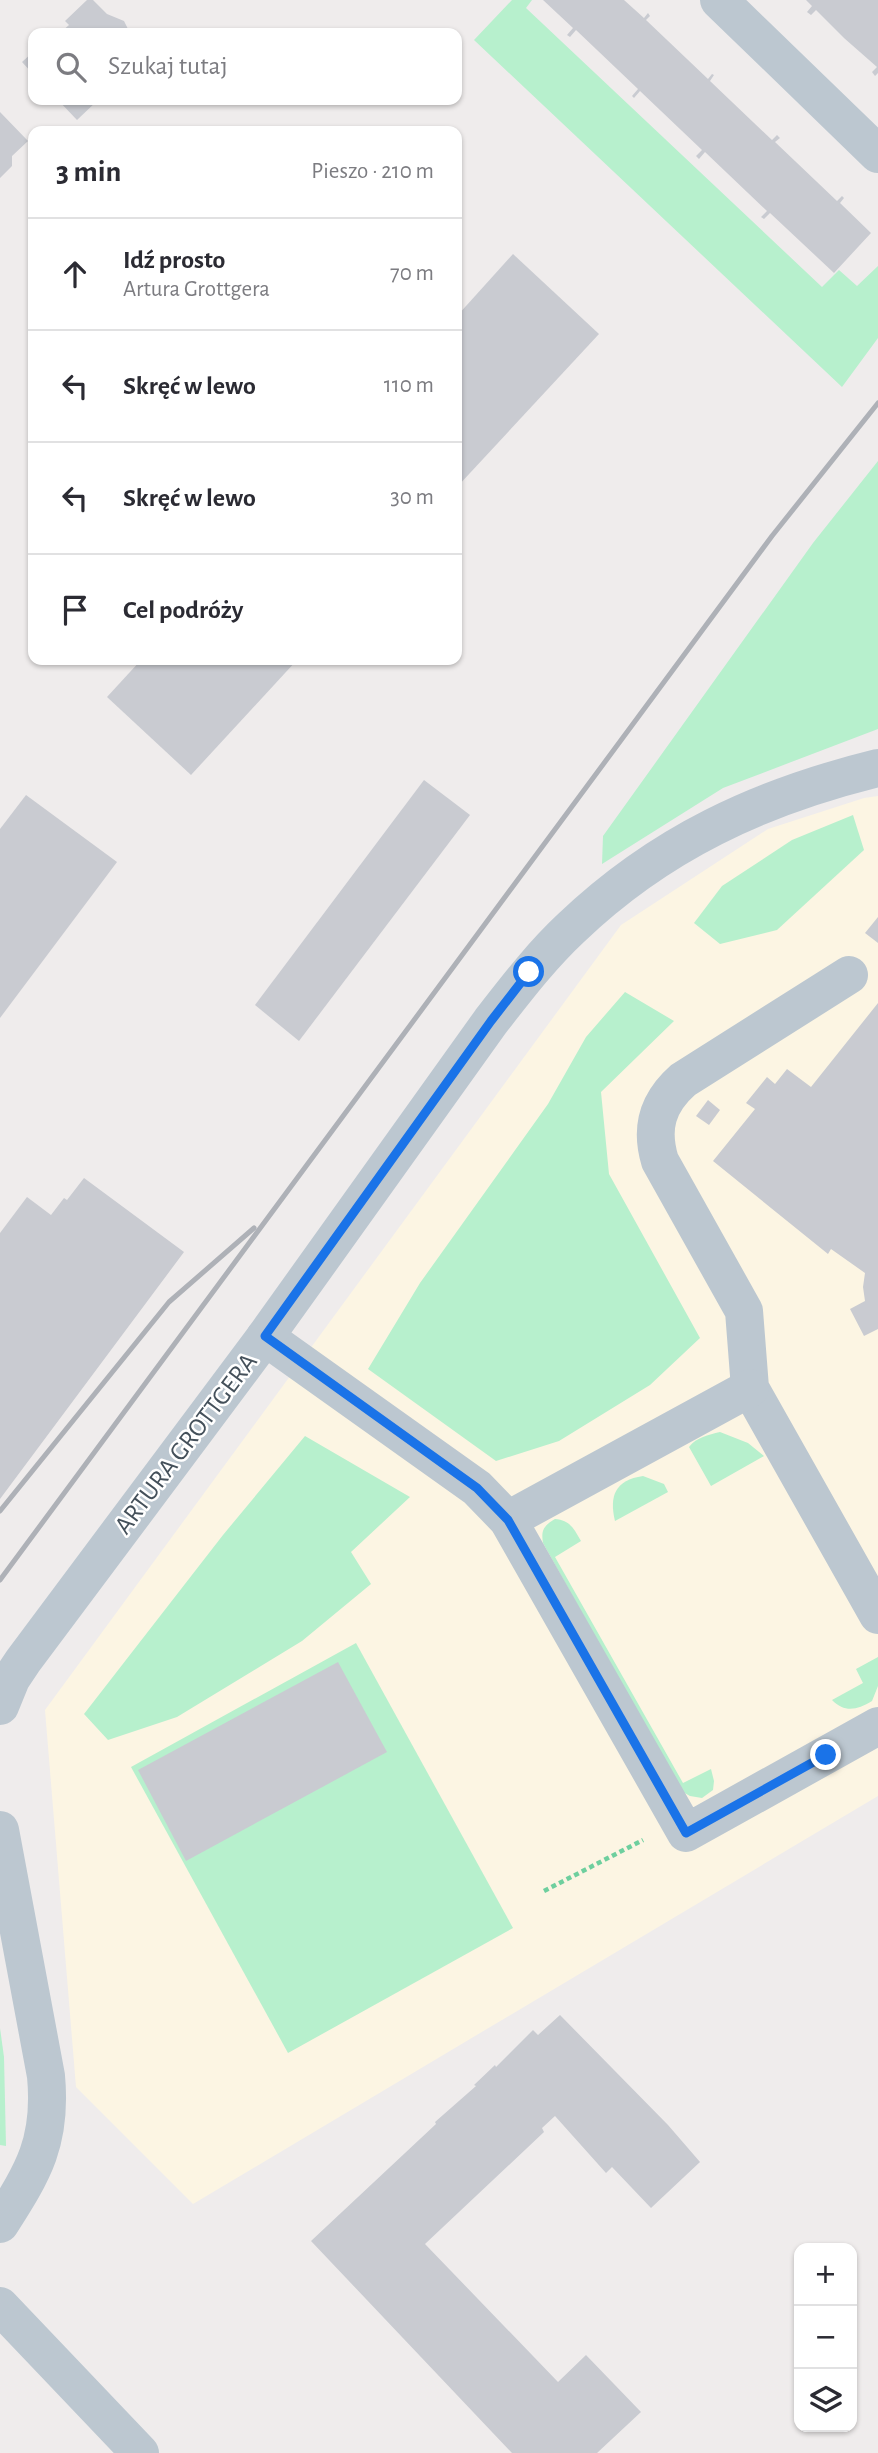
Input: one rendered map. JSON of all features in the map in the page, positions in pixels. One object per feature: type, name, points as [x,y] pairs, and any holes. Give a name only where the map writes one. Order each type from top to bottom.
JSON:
[{"type":"street","points":[[719,0],[878,154]]},
{"type":"street","name":"ARTURA GROTTGERA","points":[[0,1706],[11,1679],[23,1661],[265,1336],[529,972],[570,929],[615,890],[658,859],[720,823],[771,800],[823,782],[878,768]]},
{"type":"street","points":[[849,975],[683,1080],[671,1091],[657,1116],[655,1145],[660,1161],[744,1311],[750,1388],[878,1615]]},
{"type":"street","points":[[265,1336],[477,1488],[508,1520],[686,1833],[878,1726]]},
{"type":"street","points":[[508,1520],[750,1388]]},
{"type":"street","points":[[0,1829],[46,2076],[47,2102],[46,2127],[37,2160],[29,2179],[0,2224]]},
{"type":"street","points":[[0,2306],[140,2453]]},
{"type":"path","points":[[544,1891],[679,1822]]},
{"type":"shaded area","points":[[878,796],[878,1796],[193,2204],[76,2087],[45,1710],[621,925],[768,829],[864,798]]},
{"type":"green space","points":[[512,0],[532,0],[526,8],[822,287],[839,270],[857,286],[878,266],[878,338],[842,387],[474,40]]},
{"type":"green space","points":[[878,461],[878,729],[723,788],[602,864],[603,836],[813,543]]},
{"type":"green space","points":[[853,815],[864,850],[777,930],[720,944],[694,923],[722,886],[792,840]]},
{"type":"green space","points":[[625,992],[674,1021],[601,1092],[609,1174],[700,1338],[650,1385],[559,1441],[496,1461],[368,1369],[420,1283],[548,1104],[586,1037]]},
{"type":"green space","points":[[720,1432],[748,1443],[764,1456],[711,1486],[689,1447],[707,1435]]},
{"type":"green space","points":[[305,1436],[410,1497],[351,1552],[371,1584],[302,1641],[177,1717],[108,1740],[84,1714],[223,1535]]},
{"type":"green space","points":[[643,1476],[664,1484],[668,1492],[615,1521],[613,1504],[616,1491],[626,1481]]},
{"type":"green space","points":[[555,1519],[568,1523],[581,1541],[555,1557],[683,1783],[711,1769],[713,1790],[702,1798],[681,1791],[543,1543],[544,1529]]},
{"type":"green space","points":[[356,1643],[513,1928],[288,2053],[131,1767]]},
{"type":"green space","points":[[878,1657],[878,1686],[872,1701],[851,1709],[832,1700],[863,1683],[856,1669]]},
{"type":"green space","points":[[0,2028],[4,2057],[6,2146],[0,2145]]},
{"type":"building","points":[[87,0],[93,0],[107,14],[124,21],[128,28],[66,28],[69,25],[65,21]]},
{"type":"building","points":[[543,0],[624,0],[644,18],[648,13],[650,16],[646,20],[708,79],[714,75],[710,81],[772,140],[777,135],[780,138],[775,142],[837,201],[842,196],[844,198],[840,203],[871,233],[834,273],[770,213],[764,219],[761,217],[767,211],[705,152],[699,159],[696,156],[702,150],[640,91],[634,98],[632,96],[638,89],[576,30],[570,37],[567,35],[573,28]]},
{"type":"building","points":[[806,0],[878,0],[878,73],[875,76],[872,72],[877,67],[816,10],[811,15],[807,12],[812,6]]},
{"type":"building","points":[[28,57],[28,69],[22,62]]},
{"type":"building","points":[[63,105],[93,105],[77,120]]},
{"type":"building","points":[[0,112],[28,141],[12,156],[12,166],[0,178]]},
{"type":"building","points":[[513,254],[599,334],[462,482],[462,310]]},
{"type":"building","points":[[136,665],[292,665],[191,775],[107,697]]},
{"type":"building","points":[[424,780],[470,815],[299,1041],[255,1005]]},
{"type":"building","points":[[26,795],[117,862],[0,1018],[0,829]]},
{"type":"building","points":[[878,917],[878,943],[865,933]]},
{"type":"building","points":[[878,1003],[878,1329],[864,1336],[850,1309],[865,1301],[865,1273],[831,1249],[828,1254],[713,1161],[755,1109],[746,1103],[767,1077],[775,1084],[787,1069],[811,1087]]},
{"type":"building","points":[[708,1100],[720,1110],[709,1125],[696,1116]]},
{"type":"building","points":[[84,1178],[184,1252],[0,1499],[0,1233],[27,1197],[51,1215]]},
{"type":"building","points":[[338,1662],[387,1752],[186,1861],[138,1770]]},
{"type":"building","points":[[560,2015],[668,2125],[700,2162],[651,2208],[612,2167],[606,2173],[555,2116],[542,2128],[544,2132],[425,2244],[558,2382],[586,2355],[641,2412],[597,2453],[512,2453],[311,2241],[533,2030],[538,2035]]},
{"type":"railway","points":[[0,1580],[772,536],[878,403]]},
{"type":"railway","points":[[0,1511],[169,1302],[254,1228]]},
{"type":"route","points":[[529,972],[265,1336],[477,1488],[508,1520],[686,1833],[826,1755]]}]
